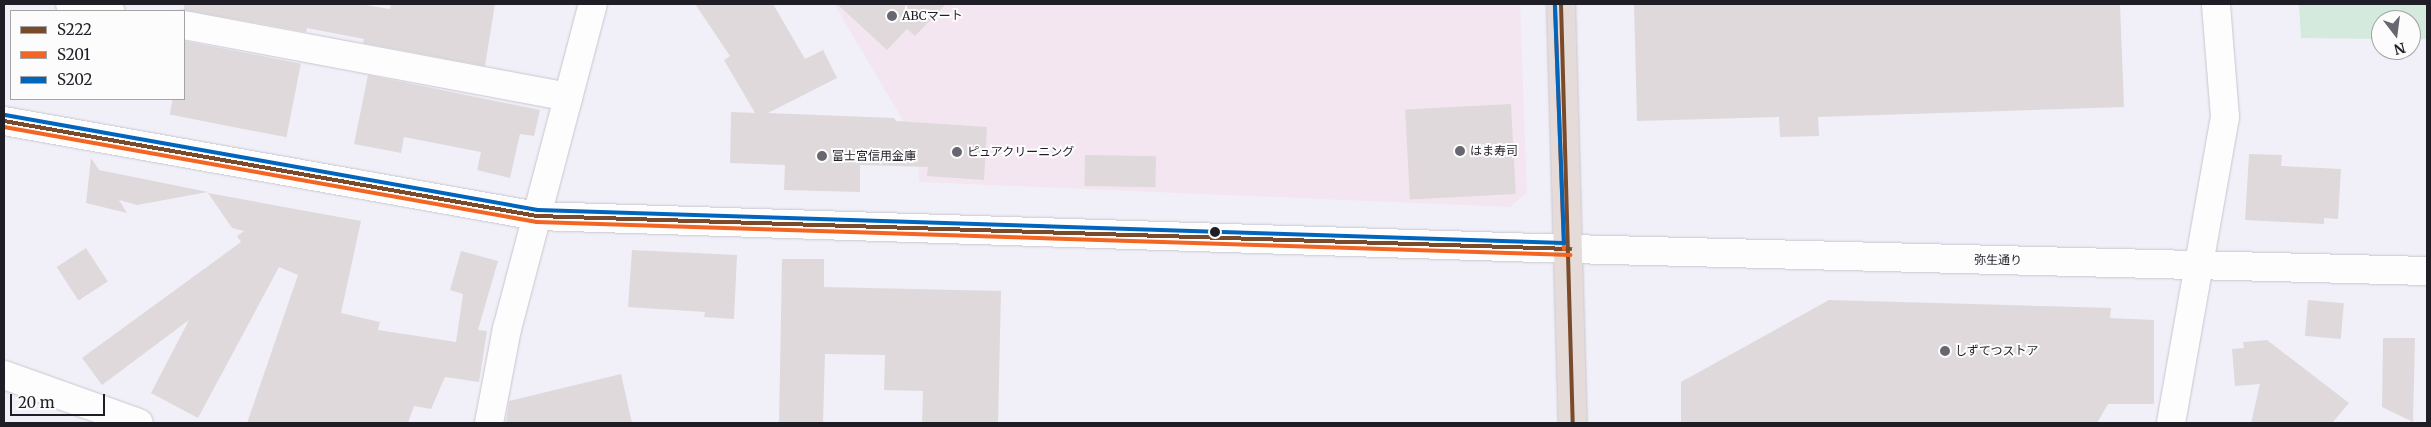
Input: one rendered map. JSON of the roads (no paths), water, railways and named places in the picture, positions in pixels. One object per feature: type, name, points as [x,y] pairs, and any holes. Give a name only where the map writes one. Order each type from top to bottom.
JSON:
[{"type":"highway","points":[[1561,4],[1570,249],[1573,423]]},
{"type":"street","points":[[70,4],[104,10]]},
{"type":"street","points":[[489,423],[507,329],[593,4]]},
{"type":"street","points":[[2171,423],[2225,117],[2216,4]]},
{"type":"street","points":[[185,25],[568,97]]},
{"type":"street","name":"弥生通り","points":[[4,121],[537,216],[1570,249],[2427,271]]},
{"type":"street","points":[[4,375],[140,423]]},
{"type":"place","name":"ABCマート","points":[[892,16]]},
{"type":"place","name":"はま寿司","points":[[1460,151]]},
{"type":"place","name":"ピュアクリーニング","points":[[957,152]]},
{"type":"place","name":"富士宮信用金庫","points":[[822,156]]},
{"type":"place","name":"しずてつストア","points":[[1945,351]]}]
